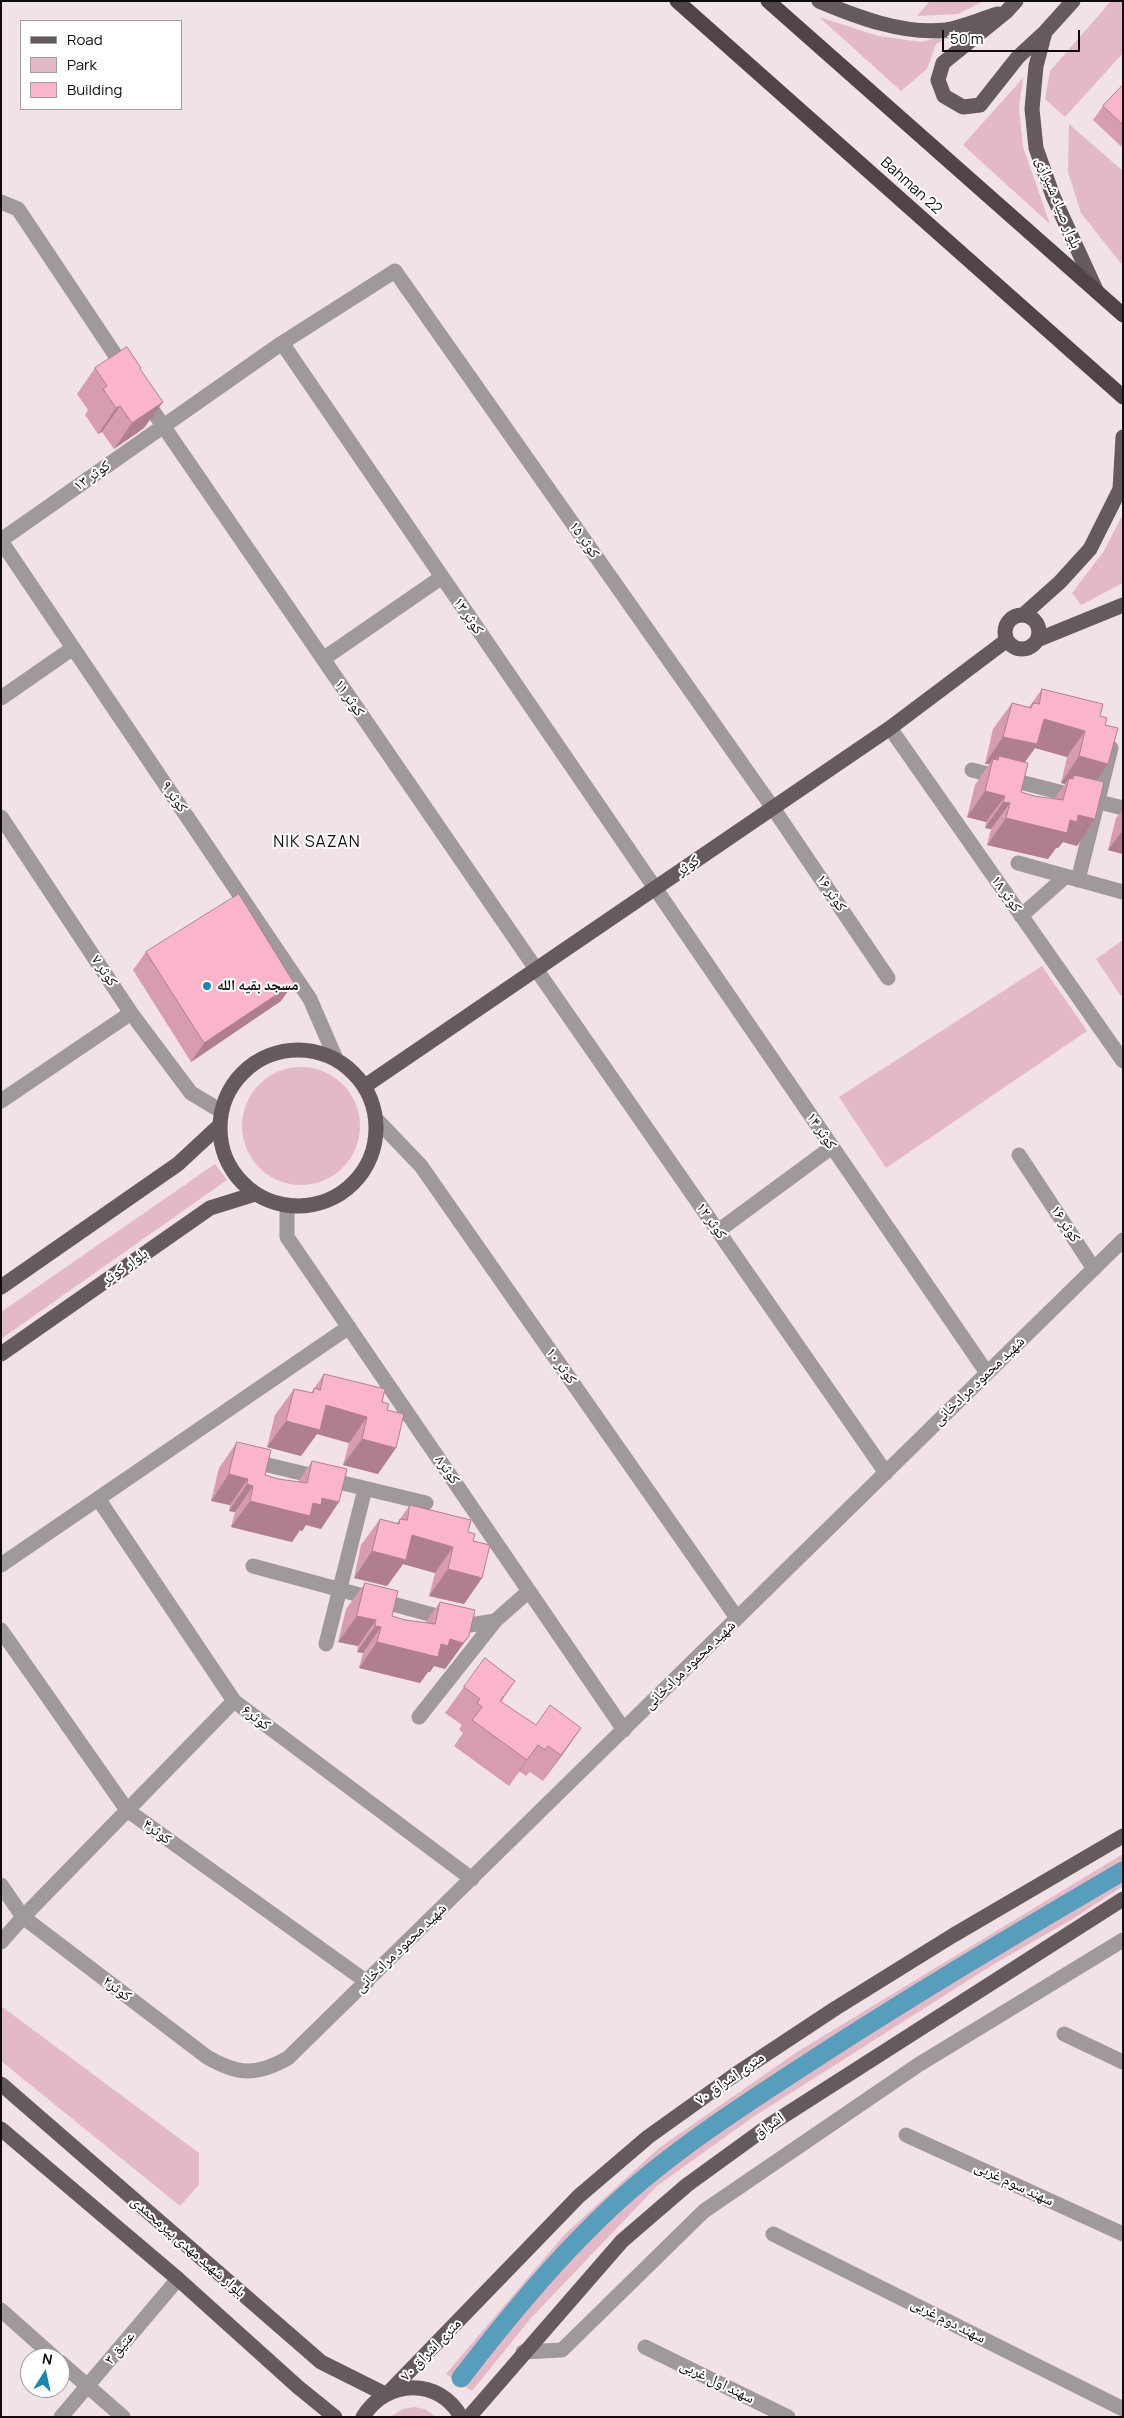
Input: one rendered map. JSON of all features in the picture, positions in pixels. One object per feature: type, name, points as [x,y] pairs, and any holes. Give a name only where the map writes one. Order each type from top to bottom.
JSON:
[{"type":"highway","name":"Bahman 22","points":[[677,1],[1123,397]]},
{"type":"highway","points":[[768,1],[1123,315]]},
{"type":"main road","points":[[819,1],[884,23],[914,28],[946,30],[1011,6]]},
{"type":"main road","name":"بلوار صیاد شیرازی","points":[[1073,1],[1045,32],[1036,66],[1032,109],[1036,148],[1052,196],[1097,292]]},
{"type":"main road","points":[[1011,6],[943,63],[938,80],[944,96],[963,107],[980,105],[1018,57],[1045,32]]},
{"type":"main road","points":[[1023,615],[1060,582],[1090,548],[1120,489],[1123,436]]},
{"type":"main road","points":[[1037,640],[1123,605]]},
{"type":"main road","points":[[1016,616],[1029,616],[1037,624],[1039,635],[1037,640],[1033,646],[1019,649],[1007,640],[1006,626],[1016,616]]},
{"type":"main road","name":"کوثر","points":[[365,1086],[890,728],[1007,640]]},
{"type":"main road","points":[[296,1049],[317,1052],[336,1059],[352,1070],[365,1086],[373,1102],[377,1120],[377,1140],[371,1160],[345,1192],[327,1202],[307,1206],[287,1206],[255,1194],[240,1181],[228,1164],[221,1145],[220,1118],[228,1092],[240,1075],[256,1062],[269,1056],[296,1049]]},
{"type":"main road","points":[[1,1287],[178,1164],[220,1118]]},
{"type":"main road","name":"بلوار کوثر","points":[[1,1354],[210,1208],[255,1194]]},
{"type":"main road","name":"۷۰ متری اشراق","points":[[363,2417],[368,2408],[388,2392],[579,2196],[648,2137],[736,2074],[844,2003],[1123,1836]]},
{"type":"main road","name":"اشراق","points":[[469,2417],[523,2352],[622,2240],[687,2185],[771,2124],[1123,1899]]},
{"type":"main road","name":"بلوار شهید مهدی پیرمحمدی","points":[[1,2084],[321,2362],[388,2392]]},
{"type":"main road","name":"بلوار شهید مهدی پیرمحمدی","points":[[1,2129],[178,2279],[298,2387],[335,2417]]},
{"type":"main road","points":[[388,2392],[413,2387],[434,2391],[447,2398],[462,2417]]},
{"type":"street","name":"کوثر ۱۱","points":[[1,202],[18,209],[163,426],[536,969]]},
{"type":"street","name":"کوثر ۱۳","points":[[1,541],[282,343],[395,272]]},
{"type":"street","name":"۱۵ کوثر","points":[[395,272],[773,808]]},
{"type":"street","name":"کوثر ۱۳","points":[[282,343],[655,888]]},
{"type":"street","name":"کوثر ۹","points":[[1,541],[310,999],[336,1059]]},
{"type":"street","points":[[323,659],[442,577]]},
{"type":"street","points":[[1,698],[73,648]]},
{"type":"street","name":"کوثر ۱۸","points":[[890,728],[1123,1061]]},
{"type":"street","points":[[1021,916],[1072,878],[1098,802],[1115,730]]},
{"type":"street","points":[[972,770],[1123,808]]},
{"type":"street","name":"کوثر ۱۶","points":[[773,808],[888,978]]},
{"type":"street","name":"کوثر ۷","points":[[1,817],[131,1013],[191,1093],[220,1118]]},
{"type":"street","points":[[1018,863],[1123,892]]},
{"type":"street","name":"کوثر ۱۴","points":[[655,888],[987,1373]]},
{"type":"street","name":"کوثر ۱۲","points":[[536,969],[886,1473]]},
{"type":"street","points":[[1,1101],[131,1013]]},
{"type":"street","name":"کوثر ۱۰","points":[[377,1120],[421,1166],[737,1618]]},
{"type":"street","points":[[718,1231],[832,1147]]},
{"type":"street","name":"کوثر ۱۶","points":[[1019,1155],[1094,1269]]},
{"type":"street","name":"کوثر۸","points":[[287,1206],[287,1237],[624,1730]]},
{"type":"street","name":"شهید محمود مرادخانی","points":[[247,2072],[269,2069],[288,2058],[1123,1240]]},
{"type":"street","points":[[1,1565],[99,1500],[349,1327]]},
{"type":"street","points":[[238,1458],[426,1503]]},
{"type":"street","points":[[326,1644],[366,1489]]},
{"type":"street","name":"کوثر۶","points":[[99,1500],[234,1701],[472,1879]]},
{"type":"street","points":[[254,1566],[470,1625],[495,1621]]},
{"type":"street","points":[[419,1717],[495,1621],[530,1591]]},
{"type":"street","name":"کوثر۴","points":[[1,1630],[127,1810],[367,1982]]},
{"type":"street","points":[[1,1942],[23,1917],[234,1701]]},
{"type":"street","name":"کوثر۲","points":[[1,1886],[23,1917],[207,2057],[226,2068],[247,2072]]},
{"type":"street","points":[[523,2352],[562,2350],[704,2211],[918,2065],[1123,1940]]},
{"type":"street","points":[[1064,2034],[1123,2062]]},
{"type":"street","name":"سهند سوم غربی","points":[[906,2135],[1123,2234]]},
{"type":"street","name":"سهند دوم غربی","points":[[773,2234],[1123,2409]]},
{"type":"street","name":"عتیق ۳","points":[[61,2417],[178,2279]]},
{"type":"street","points":[[1,2310],[44,2348]]},
{"type":"street","name":"سهند اول غربی","points":[[645,2347],[788,2417]]},
{"type":"street","points":[[70,2371],[123,2417]]},
{"type":"green space","points":[[930,1],[984,1],[958,14],[917,16]]},
{"type":"green space","points":[[1111,1],[1123,1],[1123,53],[1065,117],[1045,99],[1050,71]]},
{"type":"green space","points":[[819,17],[878,36],[922,42],[962,30],[936,44],[927,69],[901,91]]},
{"type":"green space","points":[[1023,78],[1019,108],[1023,147],[1050,224],[963,145]]},
{"type":"green space","points":[[1069,124],[1123,171],[1123,266],[1081,213],[1068,172]]},
{"type":"green space","points":[[1123,514],[1123,583],[1081,605],[1072,593],[1104,551]]},
{"type":"green space","points":[[1123,940],[1123,994],[1121,996],[1096,959]]},
{"type":"green space","points":[[1042,966],[1087,1031],[886,1168],[839,1097]]},
{"type":"green space","points":[[301,1067],[324,1071],[343,1084],[356,1103],[360,1126],[356,1149],[343,1168],[324,1181],[301,1185],[278,1181],[259,1168],[246,1149],[242,1126],[246,1103],[259,1084],[278,1071]]},
{"type":"green space","points":[[215,1164],[227,1180],[1,1339],[1,1312]]},
{"type":"green space","points":[[1123,1854],[1123,1886],[1071,1920],[994,1964],[753,2117],[657,2186],[531,2318],[472,2391],[446,2374],[565,2234],[659,2148],[797,2052]]},
{"type":"green space","points":[[1,2006],[199,2153],[199,2185],[180,2206],[1,2061]]},
{"type":"green space","points":[[414,2407],[425,2409],[436,2417],[390,2417],[403,2409]]},
{"type":"building","points":[[1123,85],[1123,125],[1103,106]]},
{"type":"building","points":[[127,347],[163,402],[132,423],[120,406],[116,408],[103,389],[107,386],[95,368]]},
{"type":"building","points":[[1042,689],[1103,704],[1100,716],[1107,718],[1105,725],[1118,728],[1108,764],[1079,756],[1085,731],[1044,719],[1037,744],[1003,737],[1012,703],[1031,708],[1033,703],[1039,704]]},
{"type":"building","points":[[999,756],[1028,763],[1021,792],[1034,796],[1063,800],[1069,778],[1073,779],[1074,775],[1104,782],[1095,819],[1078,815],[1077,822],[1070,820],[1067,833],[1006,818],[1010,803],[1003,802],[1005,796],[985,791],[993,759],[998,760]]},
{"type":"building","name":"مسجد بقیه الله","points":[[239,894],[294,983],[204,1043],[146,952]]},
{"type":"building","points":[[324,1374],[385,1389],[382,1402],[389,1404],[387,1410],[404,1414],[396,1448],[362,1439],[367,1417],[326,1405],[320,1430],[286,1421],[294,1389],[313,1393],[314,1388],[320,1390]]},
{"type":"building","points":[[237,1442],[271,1450],[265,1475],[278,1479],[307,1483],[312,1461],[347,1469],[339,1502],[322,1498],[321,1505],[313,1503],[310,1516],[250,1501],[253,1486],[247,1484],[248,1479],[229,1474]]},
{"type":"building","points":[[410,1505],[471,1520],[468,1532],[475,1534],[473,1541],[490,1545],[482,1578],[448,1569],[453,1547],[412,1535],[406,1560],[372,1551],[380,1519],[399,1524],[400,1519],[407,1520]]},
{"type":"building","points":[[365,1583],[398,1591],[392,1616],[405,1620],[435,1624],[440,1602],[475,1610],[469,1636],[463,1643],[450,1639],[448,1646],[441,1644],[438,1657],[377,1642],[381,1627],[375,1626],[376,1620],[357,1616]]},
{"type":"building","points":[[485,1658],[515,1681],[500,1701],[536,1725],[550,1705],[581,1728],[561,1755],[548,1746],[545,1750],[538,1745],[527,1760],[472,1720],[482,1707],[477,1703],[480,1699],[464,1687]]},
{"type":"waterway","points":[[461,2378],[510,2316],[562,2257],[622,2197],[671,2157],[749,2102],[881,2016],[1123,1871]]},
{"type":"place","name":"مسجد بقیه الله","points":[[207,986]]},
{"type":"district","name":"NIK SAZAN","points":[[317,843]]}]
